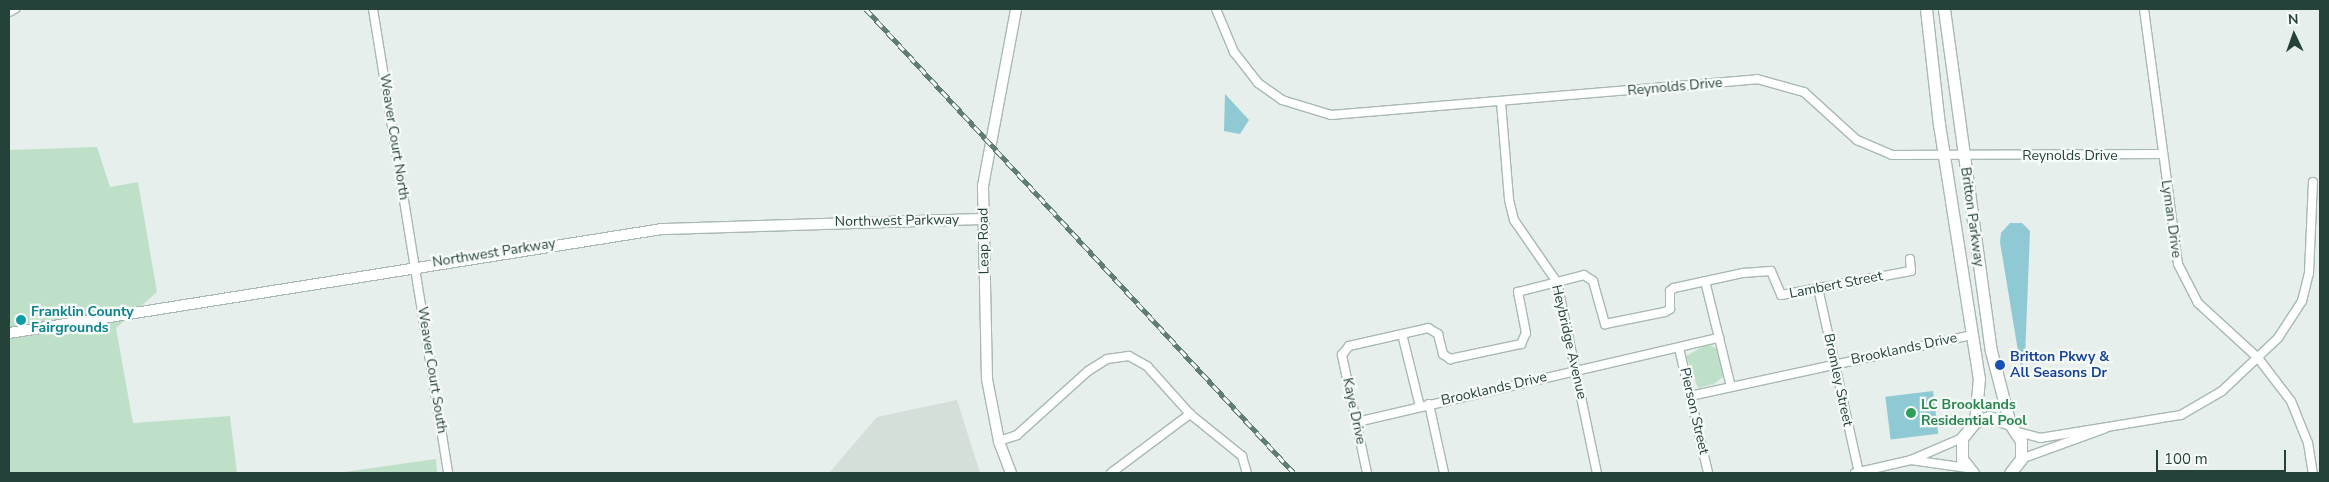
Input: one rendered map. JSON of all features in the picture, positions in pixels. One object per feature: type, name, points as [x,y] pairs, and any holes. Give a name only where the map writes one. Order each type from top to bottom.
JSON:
[{"type":"main road","name":"Britton Parkway","points":[[1926,9],[1943,155],[1980,391],[1974,422]]},
{"type":"main road","name":"Britton Parkway","points":[[1944,9],[1991,351],[2021,458]]},
{"type":"main road","points":[[1970,470],[1962,438],[1974,422],[1996,418],[2014,428]]},
{"type":"main road","points":[[2010,473],[2021,458]]},
{"type":"street","points":[[9,12],[15,9]]},
{"type":"street","name":"Weaver Court North","points":[[373,9],[415,266]]},
{"type":"street","name":"Leap Road","points":[[1011,473],[999,441],[987,379],[984,166],[1016,9]]},
{"type":"street","name":"Reynolds Drive","points":[[1216,9],[1224,35],[1252,76],[1282,100],[1311,110],[1352,114],[1769,80],[1804,92],[1843,129],[1872,148],[1892,155],[2162,154]]},
{"type":"street","name":"Lyman Drive","points":[[2144,9],[2173,244],[2189,290],[2198,303],[2258,358],[2300,420],[2313,473]]},
{"type":"street","name":"Heybridge Avenue","points":[[1501,102],[1514,220],[1556,282],[1597,473]]},
{"type":"street","points":[[2014,428],[2040,438],[2110,427],[2197,408],[2258,358],[2302,301],[2309,273],[2313,182]]},
{"type":"street","name":"Northwest Parkway","points":[[9,333],[415,266],[674,227],[984,219]]},
{"type":"street","name":"Lambert Street","points":[[1342,349],[1402,334],[1434,329],[1443,354],[1450,360],[1521,344],[1526,333],[1518,292],[1556,282],[1590,276],[1604,324],[1665,312],[1670,309],[1670,291],[1705,281],[1766,269],[1775,274],[1781,295],[1911,271],[1910,259]]},
{"type":"street","name":"Weaver Court South","points":[[415,266],[448,473]]},
{"type":"street","points":[[1705,281],[1731,387]]},
{"type":"street","name":"Bromley Street","points":[[1818,288],[1857,473]]},
{"type":"street","points":[[1402,334],[1420,407]]},
{"type":"street","name":"Brooklands Drive","points":[[1690,396],[1971,335]]},
{"type":"street","name":"Brooklands Drive","points":[[1357,422],[1719,338]]},
{"type":"street","name":"Pierson Street","points":[[1679,348],[1708,473]]},
{"type":"street","name":"Kaye Drive","points":[[1342,349],[1367,473]]},
{"type":"street","points":[[999,441],[1017,435],[1088,370],[1107,359],[1129,356],[1147,366],[1190,414],[1242,456],[1247,473]]},
{"type":"street","points":[[1429,404],[1444,473]]},
{"type":"street","points":[[1111,473],[1190,414]]},
{"type":"street","points":[[2021,458],[2110,427]]},
{"type":"street","points":[[1857,473],[1912,460],[1962,438]]},
{"type":"street","points":[[1912,460],[1970,470]]},
{"type":"shaded area","points":[[957,400],[980,473],[829,473],[877,417]]},
{"type":"green space","points":[[97,147],[110,187],[138,182],[157,292],[116,328],[133,423],[230,416],[237,473],[9,473],[9,150]]},
{"type":"green space","points":[[1708,344],[1717,349],[1724,376],[1714,384],[1698,388],[1686,356]]},
{"type":"green space","points":[[436,459],[437,473],[337,473]]},
{"type":"water","points":[[1225,94],[1249,120],[1240,134],[1224,131]]},
{"type":"water","points":[[2010,223],[2022,223],[2030,231],[2025,357],[2021,369],[2000,242],[2001,233]]},
{"type":"water","name":"LC Brooklands Residential Pool","points":[[1933,391],[1938,434],[1891,440],[1885,397]]},
{"type":"railway","points":[[866,9],[1294,473]]},
{"type":"place","name":"Franklin County Fairgrounds","points":[[21,320]]},
{"type":"place","name":"Britton Pkwy & All Seasons Dr","points":[[2000,365]]},
{"type":"place","name":"LC Brooklands Residential Pool","points":[[1911,413]]}]
